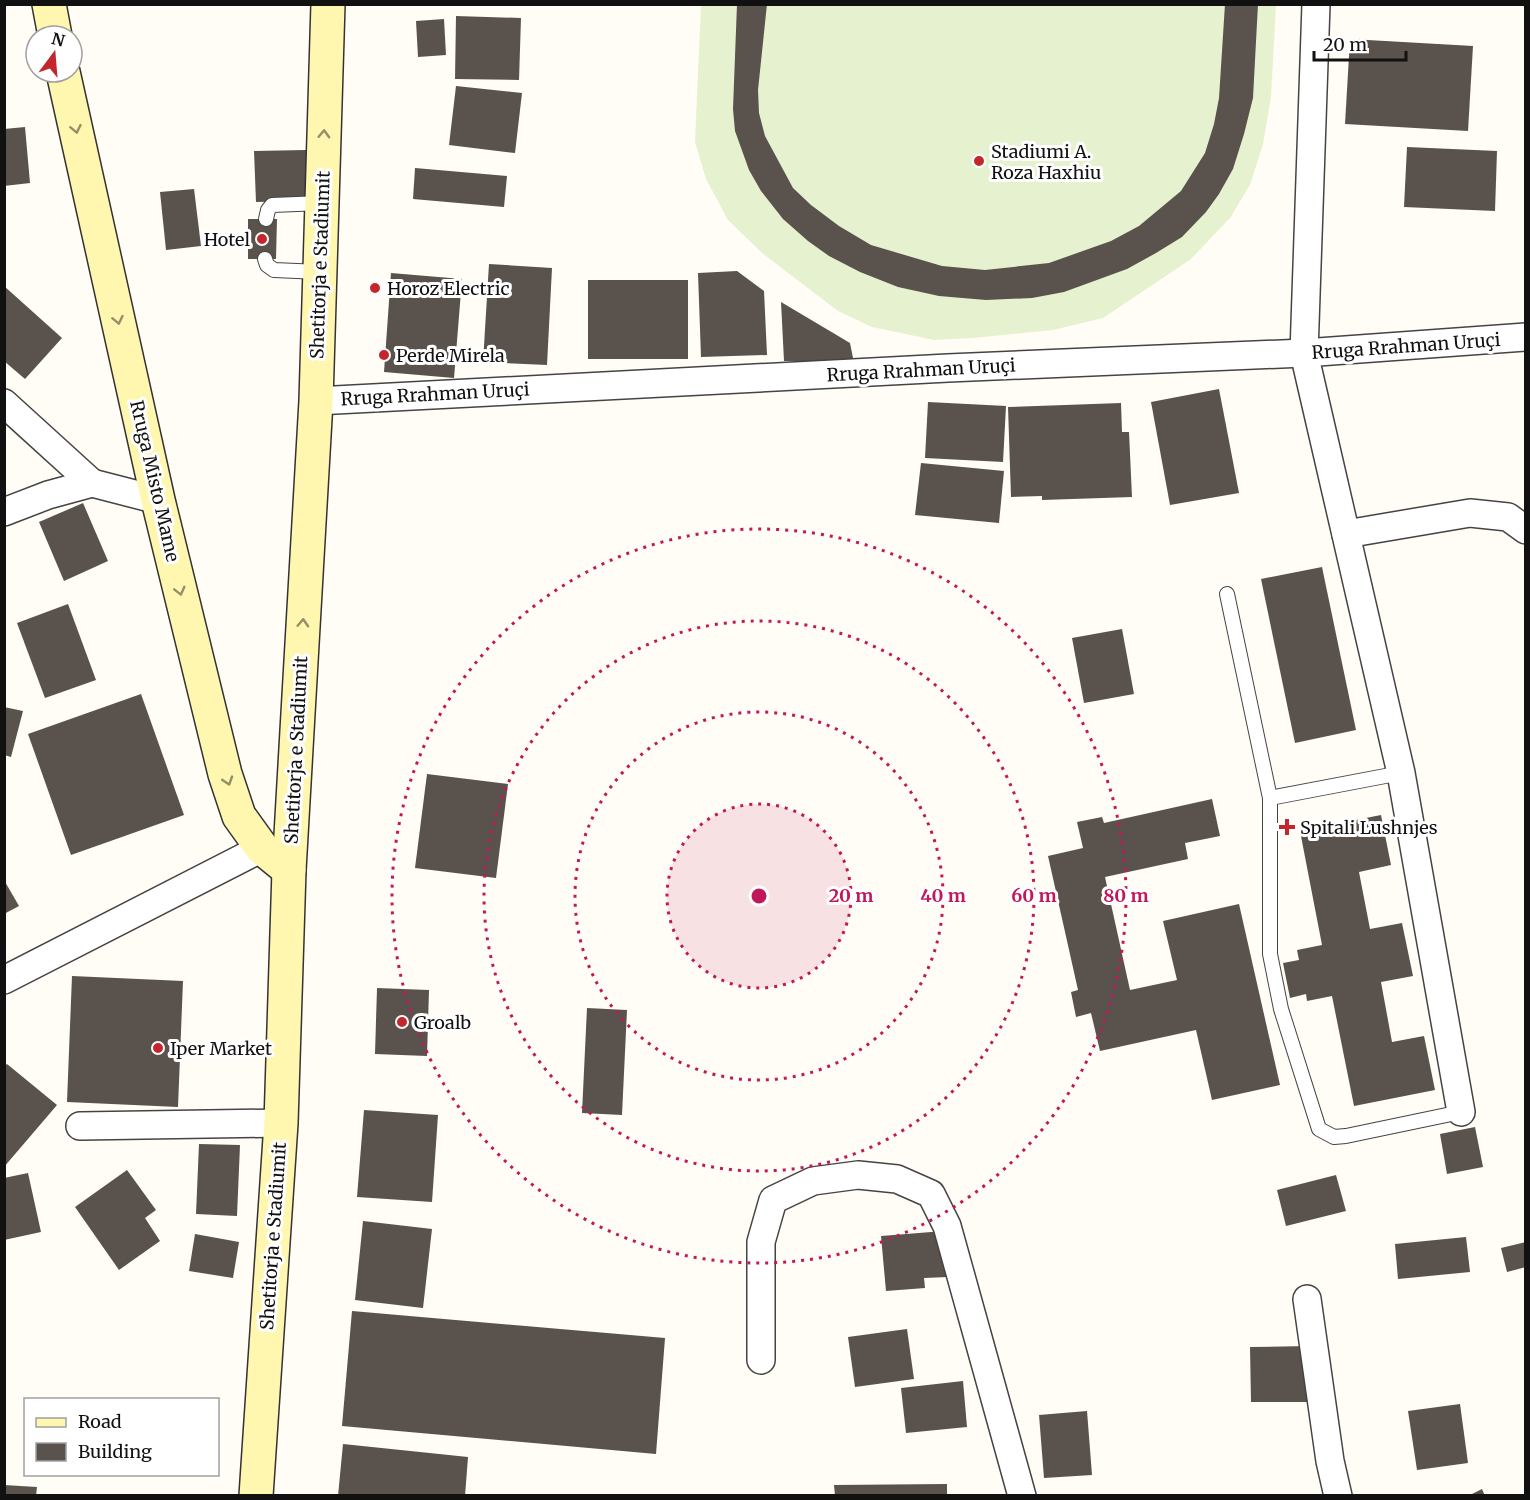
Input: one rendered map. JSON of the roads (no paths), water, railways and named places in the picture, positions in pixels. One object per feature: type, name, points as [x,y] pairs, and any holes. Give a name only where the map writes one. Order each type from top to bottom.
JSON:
[{"type":"main road","points":[[49,4],[53,24]]},
{"type":"main road","name":"Shetitorja e Stadiumit","points":[[256,1496],[281,1123],[290,870],[316,401],[328,4]]},
{"type":"main road","name":"Rruga Misto Mame","points":[[66,84],[158,500],[225,774],[239,816],[262,848],[290,870]]},
{"type":"street","points":[[1316,4],[1304,353],[1401,774],[1461,1112]]},
{"type":"street","name":"Rruga Rrahman Uruçi","points":[[316,401],[913,370],[1304,353],[1526,337]]},
{"type":"street","points":[[4,403],[92,483],[158,500]]},
{"type":"street","points":[[4,512],[48,495],[92,483]]},
{"type":"street","points":[[1346,534],[1470,513],[1508,517],[1526,530]]},
{"type":"street","points":[[4,980],[262,848]]},
{"type":"street","points":[[80,1126],[281,1123]]},
{"type":"street","points":[[761,1360],[761,1242],[773,1200],[813,1181],[858,1175],[897,1179],[931,1194],[947,1226],[1022,1496]]},
{"type":"street","points":[[1307,1299],[1330,1461],[1338,1496]]},
{"type":"lane","points":[[266,219],[272,205],[322,203]]},
{"type":"lane","points":[[265,259],[267,265],[274,270],[321,272]]},
{"type":"lane","points":[[1227,594],[1270,798],[1270,954],[1281,1009],[1319,1129],[1334,1137],[1346,1136],[1461,1112]]},
{"type":"lane","points":[[1270,798],[1401,774]]},
{"type":"place","name":"Stadiumi A. Roza Haxhiu","points":[[979,161]]},
{"type":"place","name":"Hotel","points":[[262,239]]},
{"type":"place","name":"Horoz Electric","points":[[375,288]]},
{"type":"place","name":"Perde Mirela","points":[[384,355]]},
{"type":"place","name":"Spitali Lushnjes","points":[[1287,827]]},
{"type":"place","name":"Groalb","points":[[402,1022]]},
{"type":"place","name":"Iper Market","points":[[158,1048]]}]
